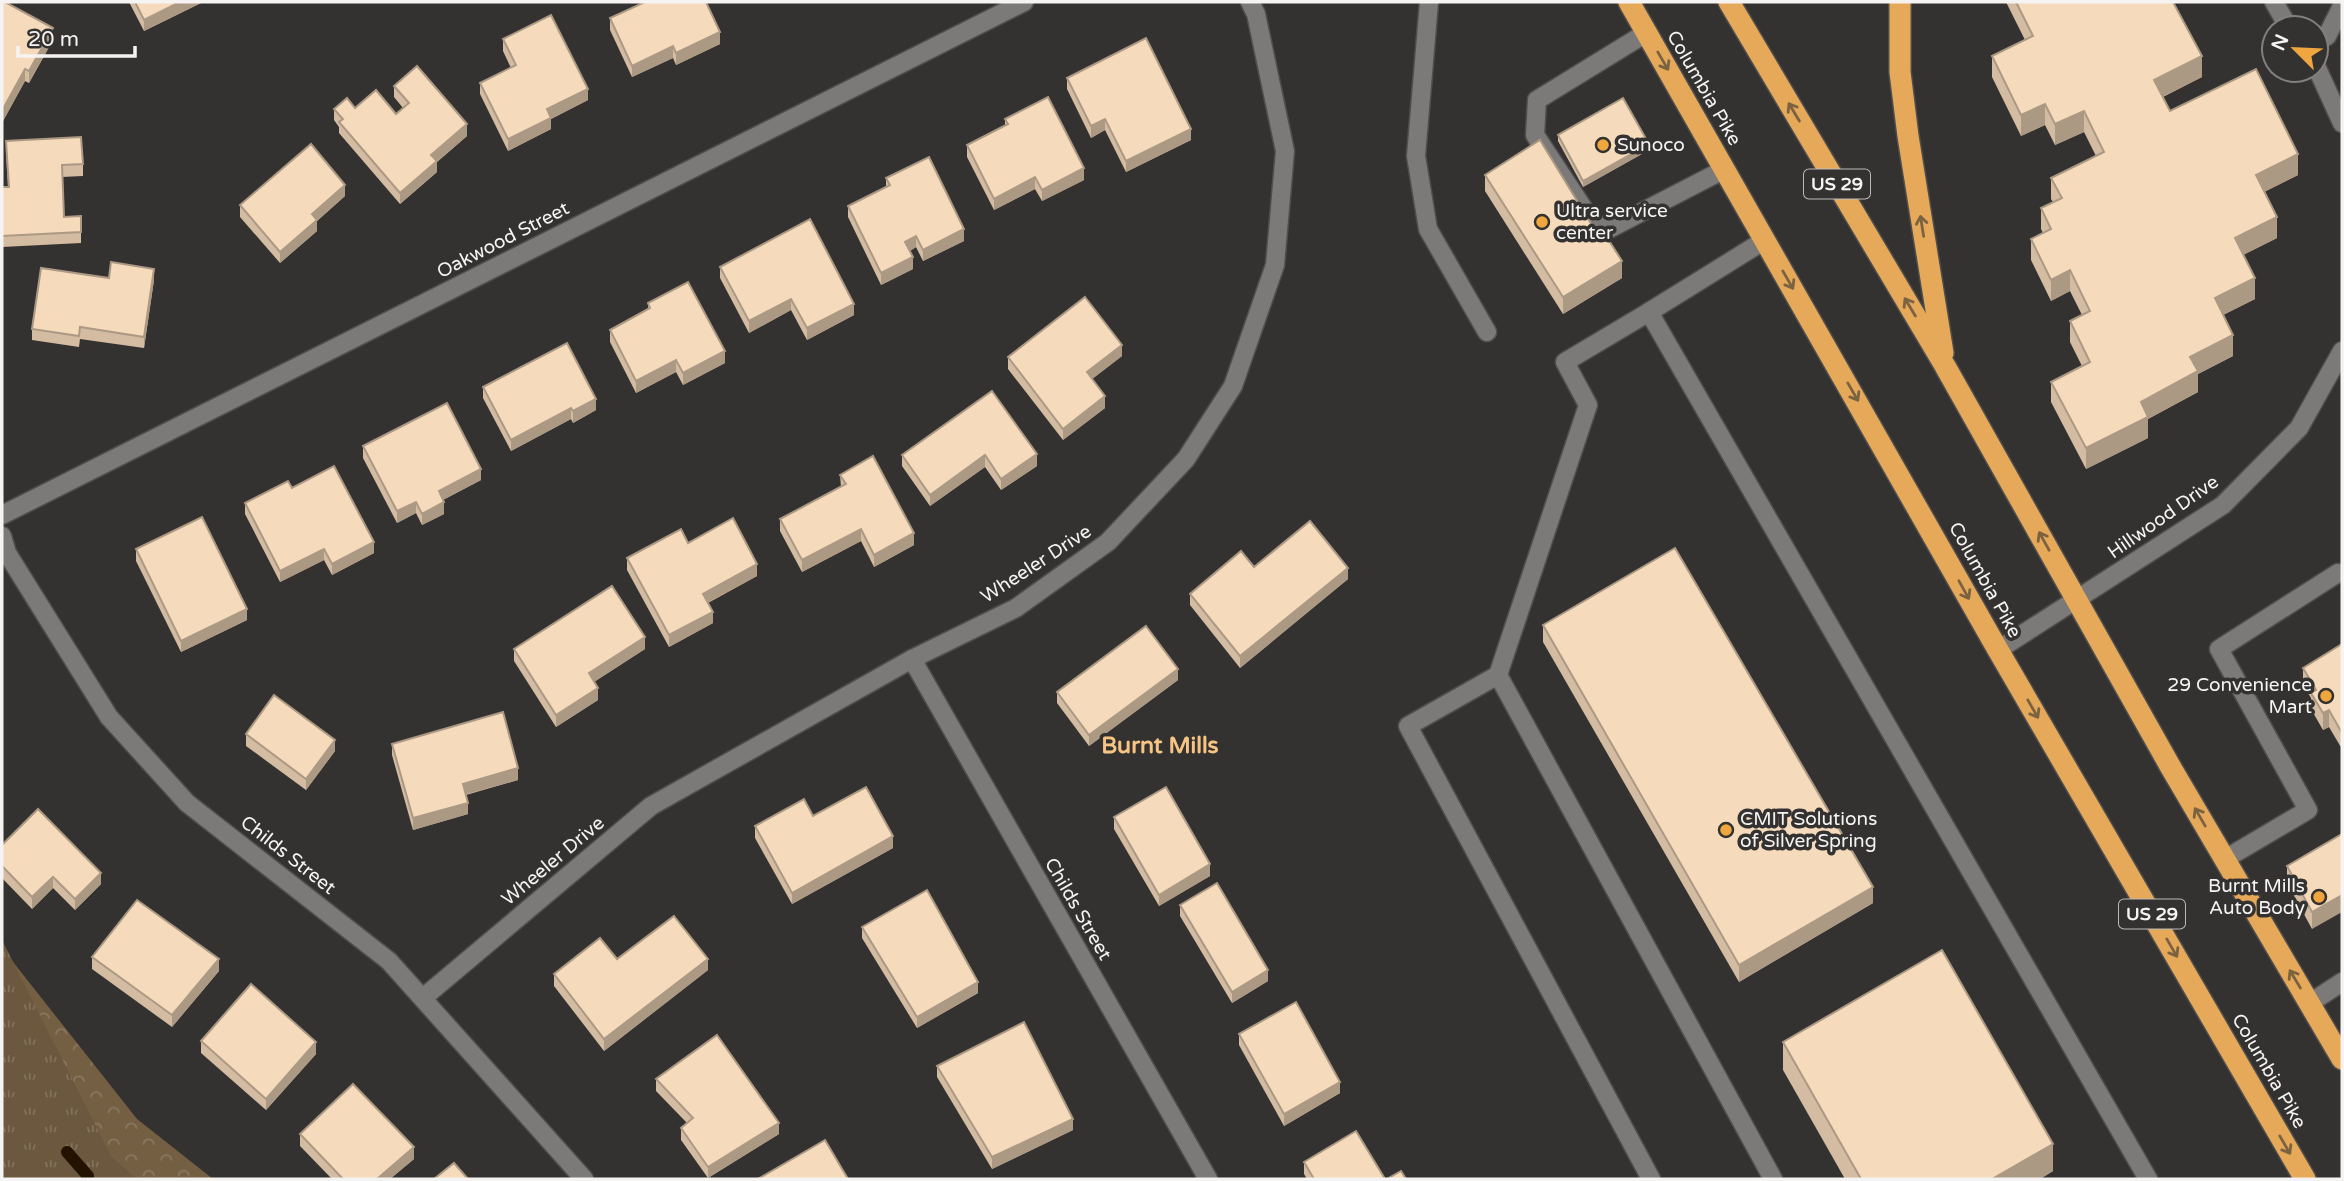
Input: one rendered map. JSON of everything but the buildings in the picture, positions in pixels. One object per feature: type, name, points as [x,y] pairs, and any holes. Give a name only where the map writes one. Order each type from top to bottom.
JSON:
[{"type":"highway","name":"Columbia Pike","points":[[1629,2],[1998,650],[2305,1179]]},
{"type":"highway","name":"US 29","points":[[1729,2],[1945,366],[2225,859],[2342,1059]]},
{"type":"highway","points":[[1900,2],[1900,72],[1945,366]]},
{"type":"street","name":"Oakwood Street","points":[[2,515],[1024,2]]},
{"type":"street","name":"Wheeler Drive","points":[[424,997],[651,806],[912,659],[1016,608],[1108,542],[1186,459],[1233,386],[1275,265],[1285,151],[1256,15],[1250,2]]},
{"type":"street","points":[[1429,2],[1416,156],[1428,229],[1487,332]]},
{"type":"street","points":[[2330,30],[2342,6]]},
{"type":"street","points":[[1646,33],[1537,100],[1535,135],[1591,220],[1609,229],[1725,169]]},
{"type":"street","points":[[2324,84],[2342,123]]},
{"type":"street","points":[[1651,1179],[1408,726],[1498,675],[1588,405],[1565,362],[1765,240]]},
{"type":"street","points":[[1649,312],[2146,1179]]},
{"type":"street","name":"Hillwood Drive","points":[[1998,650],[2078,601],[2223,505],[2299,428],[2342,351]]},
{"type":"street","name":"Childs Street","points":[[2,536],[7,553],[108,717],[187,803],[389,961],[584,1179]]},
{"type":"street","points":[[2225,859],[2308,810],[2219,649],[2338,573]]},
{"type":"street","name":"Childs Street","points":[[912,659],[1208,1179]]},
{"type":"street","points":[[1498,675],[1773,1179]]},
{"type":"street","points":[[2309,1003],[2342,982]]},
{"type":"green space","points":[[2,940],[111,1156],[137,1179],[2,1179]]},
{"type":"green space","points":[[2,948],[137,1119],[213,1179],[2,1179]]},
{"type":"waterway","points":[[67,1152],[88,1176],[87,1179]]},
{"type":"place","name":"Sunoco","points":[[1603,145]]},
{"type":"place","name":"Ultra service center","points":[[1542,222]]},
{"type":"place","name":"29 Convenience Mart","points":[[2326,696]]},
{"type":"place","name":"CMIT Solutions of Silver Spring","points":[[1726,830]]},
{"type":"place","name":"Burnt Mills Auto Body","points":[[2319,897]]},
{"type":"district","name":"Burnt Mills","points":[[1160,746]]}]
